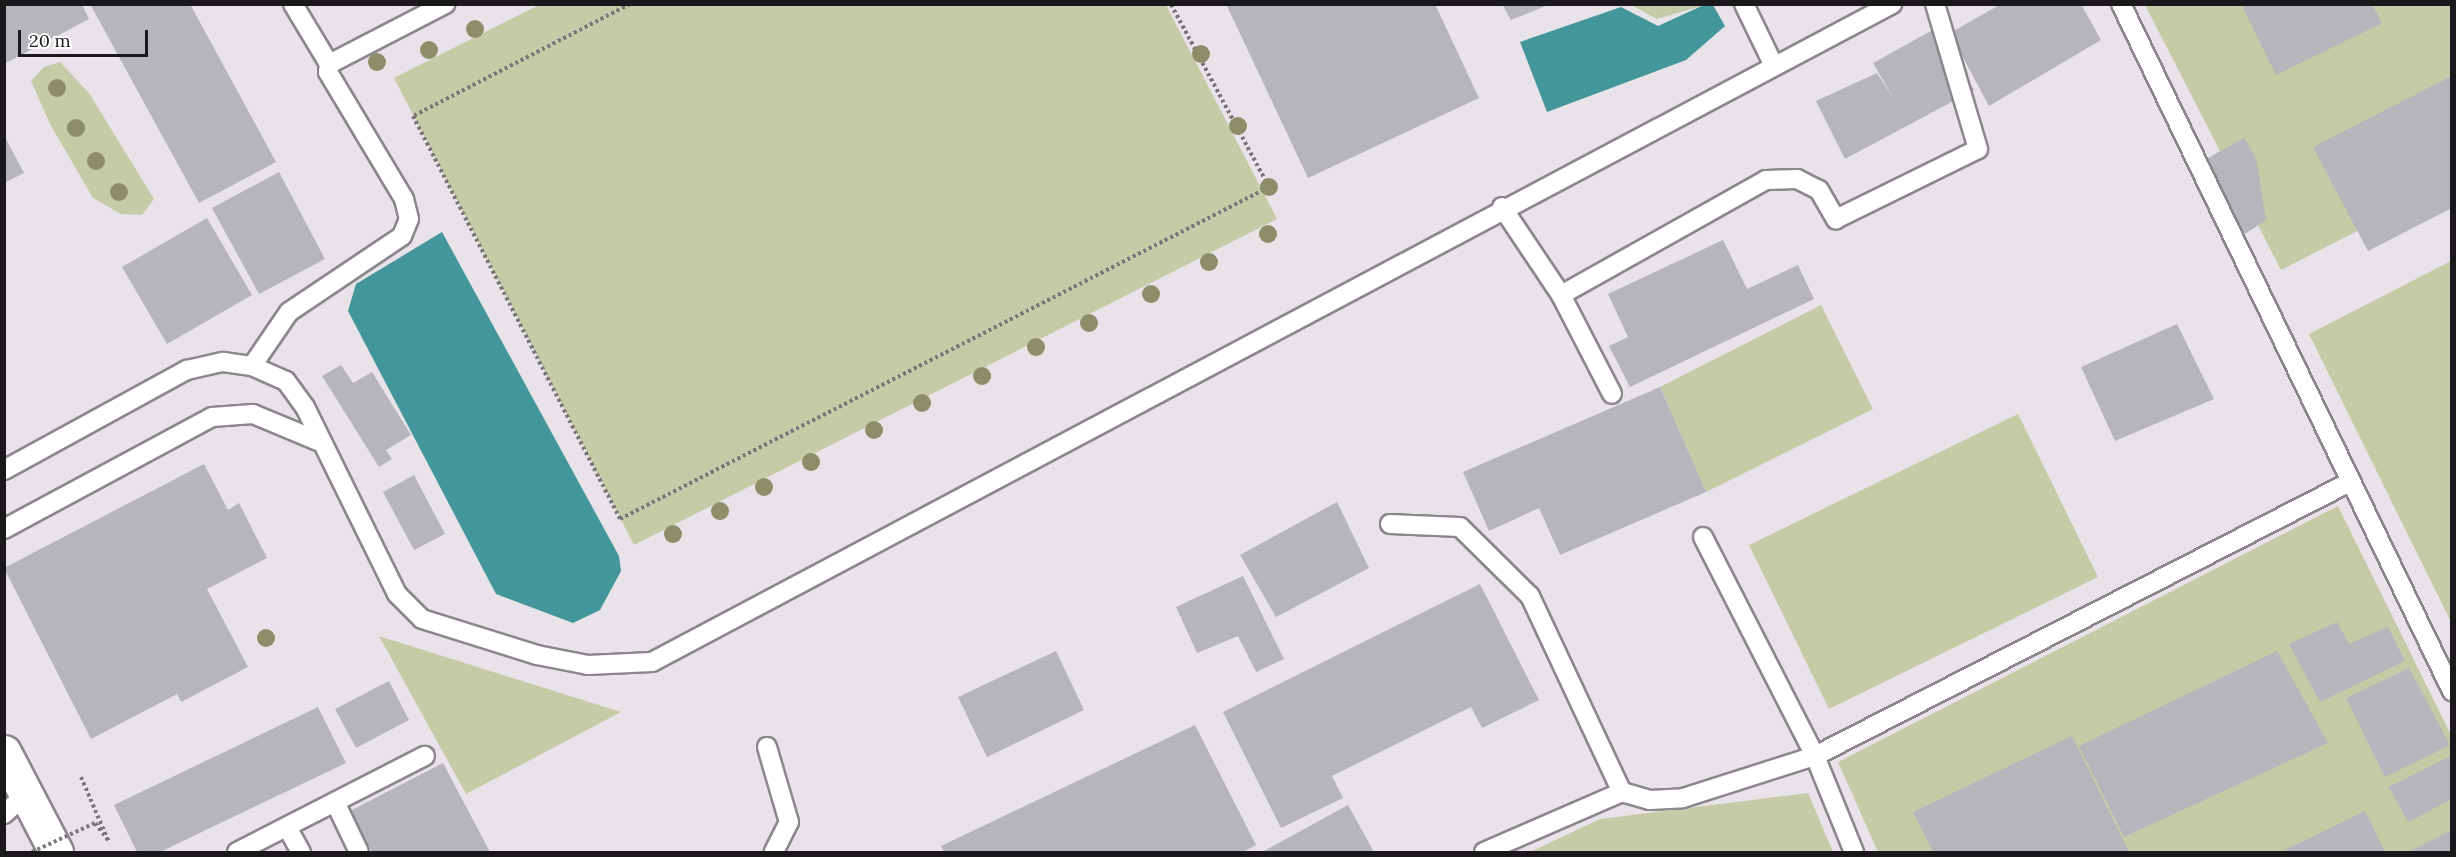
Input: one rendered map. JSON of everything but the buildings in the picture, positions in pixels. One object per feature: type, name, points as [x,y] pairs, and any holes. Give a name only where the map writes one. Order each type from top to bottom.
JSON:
[{"type":"main road","points":[[4,752],[15,804],[56,852]]},
{"type":"lane","points":[[252,366],[288,312],[402,236],[409,219],[404,199],[328,72],[329,64],[293,4]]},
{"type":"lane","points":[[329,64],[445,4]]},
{"type":"lane","points":[[1744,4],[1773,64]]},
{"type":"lane","points":[[4,470],[187,370],[224,362],[252,366],[286,381],[305,407],[318,441],[397,594],[422,619],[548,657],[626,667],[652,662],[1502,207],[1892,4]]},
{"type":"lane","points":[[1561,295],[1766,180],[1797,179],[1819,190],[1836,219],[1978,149],[1935,4]]},
{"type":"lane","points":[[2121,4],[2348,483],[2451,691]]},
{"type":"lane","points":[[1502,207],[1561,295],[1612,394]]},
{"type":"lane","points":[[4,529],[212,417],[253,414],[318,441]]},
{"type":"lane","points":[[1484,852],[1622,792],[1650,800],[1683,798],[1815,756],[2348,483]]},
{"type":"lane","points":[[1390,524],[1460,527],[1530,596],[1622,792]]},
{"type":"lane","points":[[1703,537],[1815,756],[1854,852]]},
{"type":"lane","points":[[767,747],[789,822],[774,852]]},
{"type":"lane","points":[[237,852],[425,756]]},
{"type":"lane","points":[[335,802],[359,852]]},
{"type":"lane","points":[[287,826],[301,852]]},
{"type":"path","points":[[630,4],[413,116],[620,519],[1269,188],[1171,4]]},
{"type":"path","points":[[32,852],[95,823],[108,840],[81,777]]},
{"type":"green space","points":[[1631,4],[1705,5],[1657,19]]},
{"type":"green space","points":[[539,5],[1166,5],[1277,219],[634,545],[394,78]]},
{"type":"green space","points":[[2145,5],[2451,5],[2451,183],[2281,270]]},
{"type":"green space","points":[[60,62],[89,93],[154,199],[142,215],[121,214],[93,198],[50,124],[31,81],[44,67]]},
{"type":"green space","points":[[2451,261],[2451,622],[2309,334]]},
{"type":"green space","points":[[1821,305],[1873,409],[1706,492],[1660,387]]},
{"type":"green space","points":[[2018,414],[2098,577],[1829,709],[1749,545]]},
{"type":"green space","points":[[2338,506],[2451,735],[2451,852],[1878,852],[1838,762]]},
{"type":"green space","points":[[379,636],[621,712],[466,794]]},
{"type":"green space","points":[[1808,793],[1833,852],[1530,852],[1600,819]]},
{"type":"water","points":[[1706,4],[1713,5],[1725,26],[1686,60],[1547,112],[1520,42],[1621,7],[1658,26]]},
{"type":"water","points":[[442,232],[619,556],[621,571],[600,610],[573,623],[496,594],[348,311],[356,284]]}]
